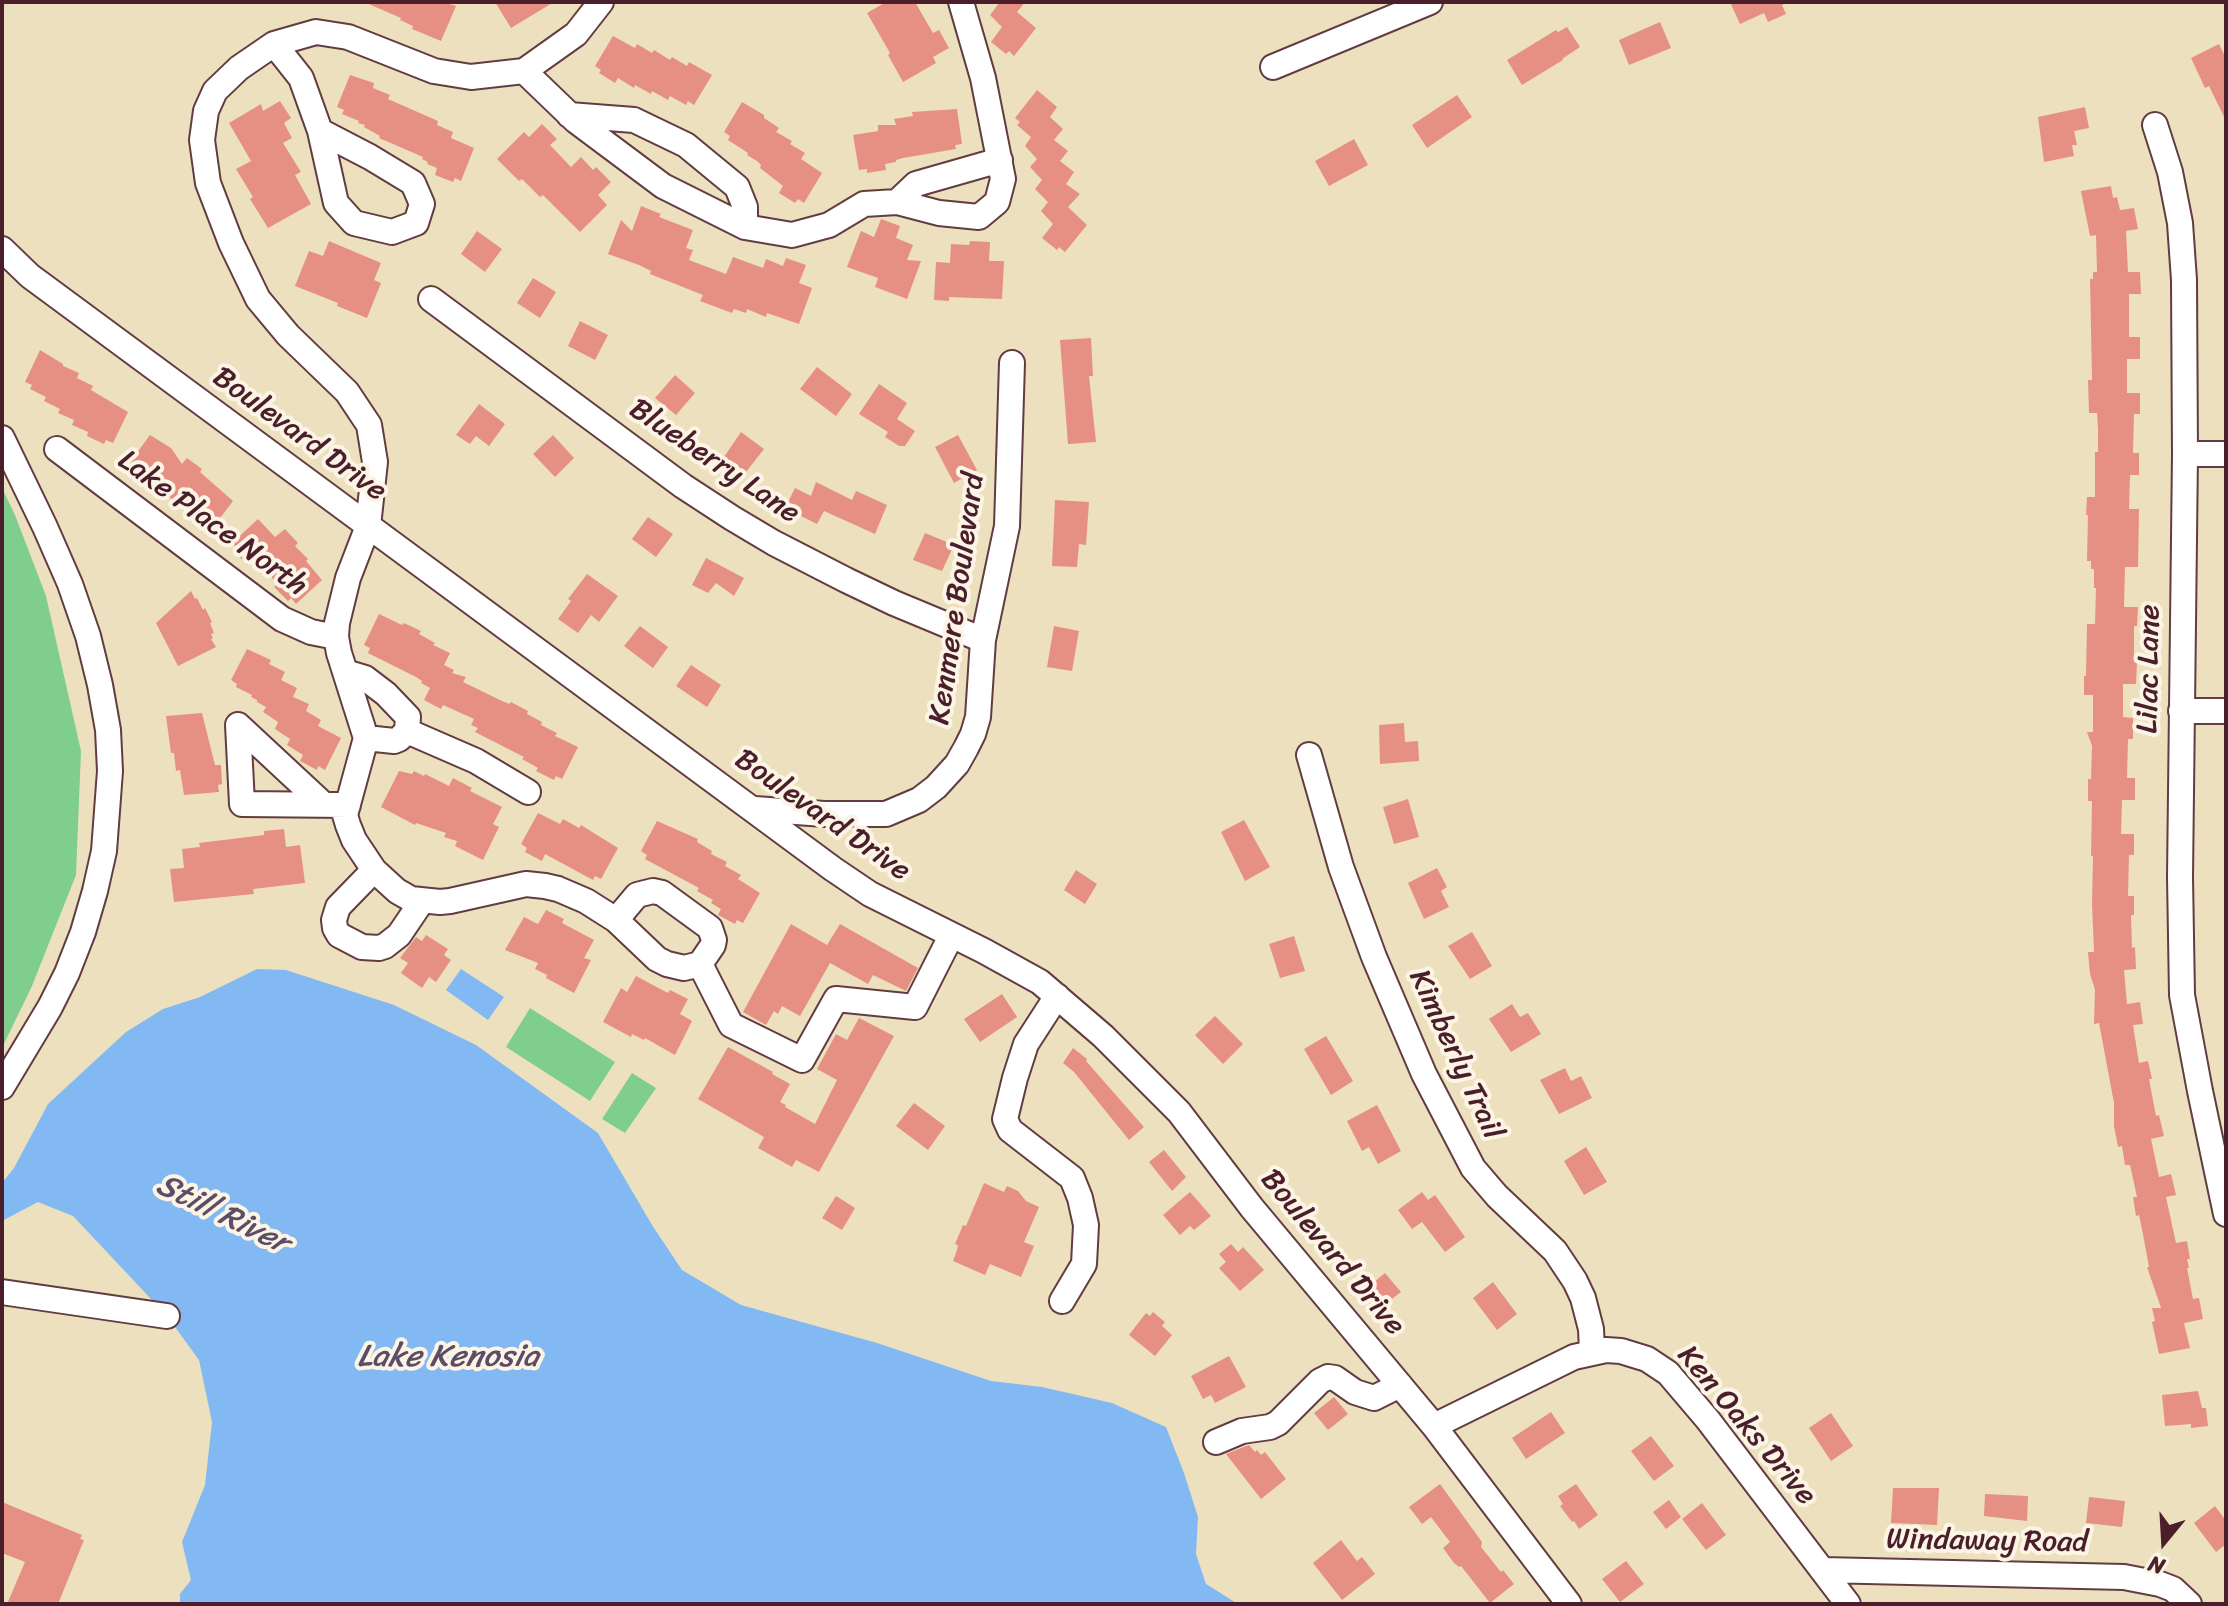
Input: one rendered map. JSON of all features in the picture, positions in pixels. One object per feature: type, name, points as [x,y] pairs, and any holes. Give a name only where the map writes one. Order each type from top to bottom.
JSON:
[{"type":"street","points":[[601,2],[576,34],[524,71],[569,115],[663,186],[745,227],[792,235],[829,225],[864,204],[897,202],[939,213],[979,217],[997,202],[1003,179],[1000,160],[983,78],[961,2]]},
{"type":"street","points":[[1273,67],[1430,2]]},
{"type":"street","name":"Lake Place North","points":[[366,738],[336,637],[344,590],[368,526],[375,462],[369,425],[347,392],[288,335],[258,299],[231,243],[208,183],[202,140],[206,111],[215,91],[239,68],[274,44],[316,32],[348,37],[434,71],[471,77],[524,71]]},
{"type":"street","points":[[274,44],[301,78],[320,131],[336,203],[354,223],[392,232],[416,223],[422,204],[413,183],[320,131]]},
{"type":"street","points":[[569,115],[634,120],[686,145],[737,187],[745,207],[745,227]]},
{"type":"street","name":"Lilac Lane","points":[[2155,125],[2170,172],[2180,223],[2184,280],[2182,995],[2226,1214]]},
{"type":"street","points":[[897,202],[916,184],[1000,160]]},
{"type":"street","name":"Boulevard Drive","points":[[2,249],[49,290],[833,869],[870,894],[1009,964],[1057,996],[1165,1096],[1252,1208],[1434,1426],[1569,1604]]},
{"type":"street","name":"Blueberry Lane","points":[[431,299],[683,486],[732,518],[857,585],[983,640]]},
{"type":"street","name":"Kenmere Boulevard","points":[[755,809],[865,816],[886,814],[919,800],[946,778],[957,764],[973,734],[980,694],[983,640],[1007,526],[1012,363]]},
{"type":"street","points":[[2,438],[70,584],[88,636],[108,730],[110,771],[104,851],[83,932],[50,1007],[2,1087]]},
{"type":"street","name":"Lake Place North","points":[[57,449],[282,619],[311,632],[336,637]]},
{"type":"street","points":[[2185,454],[2226,454]]},
{"type":"street","points":[[345,672],[365,678],[408,717],[407,731],[399,739],[366,738],[335,805],[345,815],[354,840],[374,870],[397,891],[422,901],[450,901],[526,884],[545,886],[586,901],[616,920],[657,959],[684,968],[700,964],[713,945],[710,928],[662,893],[653,891],[637,895],[616,920]]},
{"type":"street","points":[[2181,711],[2226,711]]},
{"type":"street","points":[[407,731],[476,761],[528,792]]},
{"type":"street","name":"Kimberly Trail","points":[[1309,755],[1341,867],[1374,957],[1424,1074],[1473,1168],[1497,1196],[1555,1251],[1575,1281],[1586,1308],[1592,1351]]},
{"type":"street","points":[[374,870],[338,907],[334,920],[339,935],[362,947],[385,946],[399,935],[422,901]]},
{"type":"street","points":[[700,964],[731,1025],[802,1060],[836,999],[915,1007],[951,936]]},
{"type":"street","points":[[1057,996],[1026,1044],[1005,1119],[1010,1130],[1072,1178],[1080,1198],[1086,1225],[1084,1264],[1062,1301]]},
{"type":"street","points":[[2,1292],[167,1316]]},
{"type":"street","name":"Ken Oaks Drive","points":[[1434,1426],[1565,1361],[1592,1351],[1634,1354],[1657,1364],[1668,1373],[1708,1420],[1848,1604]]},
{"type":"street","points":[[1216,1442],[1242,1431],[1278,1423],[1320,1381],[1328,1377],[1335,1378],[1355,1392],[1374,1398],[1400,1385]]},
{"type":"street","name":"Windaway Road","points":[[1823,1570],[2124,1577],[2173,1589],[2189,1604]]},
{"type":"green space","points":[[2,488],[46,596],[81,751],[76,875],[32,986],[2,1048]]},
{"type":"green space","points":[[530,1008],[615,1062],[590,1101],[506,1047]]},
{"type":"green space","points":[[632,1073],[656,1088],[625,1133],[602,1119]]},
{"type":"water","name":"Lake Kenosia","points":[[257,969],[286,970],[394,1005],[476,1045],[598,1133],[682,1270],[741,1305],[877,1343],[991,1381],[1042,1387],[1112,1403],[1166,1427],[1198,1517],[1196,1554],[1206,1584],[1238,1604],[180,1604],[180,1594],[191,1580],[182,1542],[205,1485],[212,1422],[199,1360],[167,1316],[73,1216],[38,1202],[2,1221],[2,1183],[14,1168],[48,1104],[126,1032],[163,1009],[200,997]]},
{"type":"water","points":[[461,969],[504,997],[488,1020],[446,990]]},
{"type":"building","points":[[364,2],[443,2],[456,6],[441,41],[412,29],[413,26],[401,18]]},
{"type":"building","points":[[495,2],[554,2],[511,28]]},
{"type":"building","points":[[886,2],[915,2],[933,33],[939,30],[949,48],[933,57],[936,63],[903,82],[867,13]]},
{"type":"building","points":[[1000,2],[1025,2],[1017,12],[1036,28],[1014,56],[1009,51],[1006,54],[991,42],[1002,27],[990,15]]},
{"type":"building","points":[[1730,2],[1787,2],[1782,5],[1786,14],[1768,22],[1764,13],[1740,24]]},
{"type":"building","points":[[1660,22],[1671,48],[1629,65],[1619,40]]},
{"type":"building","points":[[1567,27],[1580,47],[1522,85],[1507,60],[1556,30],[1558,32]]},
{"type":"building","points":[[613,36],[635,48],[637,44],[687,66],[689,62],[712,75],[694,105],[688,101],[686,105],[670,96],[668,100],[635,85],[634,88],[618,78],[615,83],[599,73],[601,70],[595,66]]},
{"type":"building","points":[[2219,44],[2226,58],[2226,121],[2191,58]]},
{"type":"building","points":[[350,75],[374,83],[373,88],[390,95],[388,99],[438,121],[437,125],[453,132],[451,138],[474,148],[461,181],[455,178],[453,182],[435,175],[437,168],[427,164],[423,157],[379,138],[359,121],[342,114],[344,110],[337,107]]},
{"type":"building","points":[[1037,90],[1057,107],[1050,117],[1063,129],[1054,140],[1068,151],[1060,161],[1074,172],[1066,184],[1080,194],[1068,207],[1087,225],[1065,252],[1059,247],[1057,250],[1042,238],[1053,224],[1041,211],[1048,202],[1035,189],[1042,180],[1030,167],[1037,159],[1025,146],[1031,137],[1017,125],[1020,122],[1015,118]]},
{"type":"building","points":[[1457,95],[1472,117],[1427,148],[1412,125]]},
{"type":"building","points":[[280,101],[291,118],[284,123],[292,138],[283,143],[301,172],[295,175],[311,204],[268,228],[236,169],[251,161],[229,123],[261,104],[263,111]]},
{"type":"building","points":[[742,102],[779,128],[776,132],[805,153],[801,159],[822,173],[804,203],[798,199],[795,203],[779,193],[783,186],[760,168],[761,165],[748,153],[728,140],[730,136],[724,132]]},
{"type":"building","points":[[2085,107],[2089,128],[2074,131],[2077,145],[2072,145],[2074,156],[2044,162],[2038,117]]},
{"type":"building","points":[[957,109],[962,144],[955,145],[956,149],[896,160],[885,164],[886,170],[867,173],[867,169],[859,170],[853,135],[878,131],[878,125],[896,125],[894,119],[913,116],[912,112]]},
{"type":"building","points":[[542,124],[557,139],[550,145],[571,167],[581,157],[611,182],[598,195],[607,205],[580,232],[543,195],[540,197],[522,179],[519,181],[497,159],[524,132],[529,137]]},
{"type":"building","points":[[1354,139],[1368,165],[1329,186],[1315,161]]},
{"type":"building","points":[[2111,186],[2120,210],[2134,208],[2138,229],[2126,231],[2128,272],[2140,272],[2141,294],[2129,294],[2129,337],[2140,337],[2140,359],[2127,359],[2127,393],[2140,393],[2140,414],[2134,414],[2133,453],[2139,453],[2139,475],[2130,475],[2129,509],[2139,509],[2138,567],[2125,567],[2124,607],[2138,607],[2137,626],[2134,626],[2136,684],[2123,684],[2123,717],[2133,718],[2133,739],[2128,739],[2127,778],[2135,778],[2135,800],[2122,800],[2121,834],[2134,834],[2134,855],[2129,855],[2128,896],[2134,896],[2134,915],[2131,915],[2136,969],[2124,970],[2127,1004],[2140,1002],[2143,1024],[2133,1025],[2139,1063],[2148,1061],[2156,1116],[2159,1115],[2164,1136],[2151,1139],[2159,1177],[2171,1174],[2176,1195],[2166,1197],[2176,1243],[2187,1241],[2190,1259],[2187,1259],[2187,1268],[2193,1299],[2199,1298],[2203,1319],[2184,1323],[2190,1348],[2159,1354],[2152,1308],[2161,1308],[2147,1267],[2139,1215],[2136,1216],[2133,1197],[2137,1197],[2130,1165],[2125,1165],[2122,1146],[2118,1147],[2114,1103],[2099,1023],[2094,1024],[2095,990],[2088,952],[2094,952],[2092,801],[2088,801],[2092,746],[2087,732],[2093,732],[2093,695],[2084,695],[2084,676],[2087,624],[2095,624],[2096,588],[2094,569],[2091,569],[2091,561],[2087,561],[2086,515],[2087,497],[2095,497],[2095,452],[2098,452],[2097,413],[2089,413],[2088,380],[2092,380],[2090,279],[2093,279],[2093,272],[2097,272],[2096,235],[2090,236],[2081,191]]},
{"type":"building","points":[[641,206],[661,214],[659,217],[693,230],[686,248],[693,250],[689,260],[726,274],[733,257],[763,268],[766,259],[783,266],[786,258],[806,265],[799,283],[812,288],[799,324],[767,313],[766,317],[747,309],[746,313],[734,309],[732,313],[700,301],[703,295],[608,254],[621,220],[632,231]]},
{"type":"building","points":[[881,219],[900,226],[896,238],[913,245],[907,260],[921,261],[907,299],[875,287],[878,278],[847,267],[861,231],[874,237]]},
{"type":"building","points":[[477,231],[502,249],[485,272],[461,254]]},
{"type":"building","points":[[329,241],[381,263],[374,280],[381,283],[367,318],[295,286],[309,251],[323,256]]},
{"type":"building","points":[[970,241],[990,242],[989,261],[1004,261],[1002,299],[949,297],[949,301],[934,300],[936,262],[950,263],[951,244],[969,245]]},
{"type":"building","points":[[533,278],[556,292],[540,318],[517,303]]},
{"type":"building","points":[[580,321],[608,335],[595,360],[568,346]]},
{"type":"building","points":[[1091,338],[1093,376],[1089,376],[1096,442],[1068,444],[1060,340]]},
{"type":"building","points":[[40,350],[79,373],[77,378],[93,386],[91,390],[128,412],[113,443],[106,440],[104,444],[87,436],[88,432],[72,425],[74,420],[58,413],[60,409],[44,401],[46,397],[30,389],[32,385],[25,382]]},
{"type":"building","points":[[817,367],[852,394],[836,416],[800,389]]},
{"type":"building","points":[[675,375],[695,393],[676,415],[655,398]]},
{"type":"building","points":[[879,384],[907,403],[897,419],[915,431],[905,446],[899,446],[885,437],[888,432],[859,414]]},
{"type":"building","points":[[479,404],[505,424],[489,446],[476,436],[470,444],[456,435]]},
{"type":"building","points":[[741,432],[764,449],[746,472],[724,457]]},
{"type":"building","points":[[150,435],[171,448],[182,464],[187,458],[202,469],[200,472],[233,501],[212,529],[206,524],[203,528],[188,517],[190,514],[176,502],[132,471],[135,467],[130,462]]},
{"type":"building","points":[[553,435],[574,458],[555,477],[533,454]]},
{"type":"building","points":[[958,435],[977,470],[954,483],[935,447]]},
{"type":"building","points":[[816,482],[852,500],[856,491],[887,505],[875,534],[824,511],[817,524],[785,508],[795,488],[811,496]]},
{"type":"building","points":[[1055,500],[1089,502],[1086,545],[1079,544],[1077,567],[1052,566]]},
{"type":"building","points":[[648,517],[673,534],[656,557],[632,539]]},
{"type":"building","points":[[258,519],[275,537],[285,529],[322,580],[296,604],[291,598],[288,601],[274,587],[278,584],[254,559],[247,565],[234,551],[238,548],[232,543]]},
{"type":"building","points":[[925,533],[954,545],[942,571],[913,560]]},
{"type":"building","points":[[706,558],[744,578],[734,596],[716,583],[708,593],[692,585]]},
{"type":"building","points":[[587,574],[618,596],[599,622],[591,615],[578,633],[558,619],[571,601],[568,599]]},
{"type":"building","points":[[191,591],[212,622],[214,633],[211,639],[216,647],[178,666],[156,623]]},
{"type":"building","points":[[379,614],[421,631],[419,634],[435,643],[433,645],[450,653],[444,665],[454,670],[452,673],[466,677],[463,682],[528,711],[527,714],[542,722],[541,725],[557,733],[555,736],[578,747],[562,779],[556,776],[554,780],[536,771],[538,768],[522,759],[524,757],[475,732],[478,728],[471,725],[474,719],[424,700],[430,688],[422,681],[368,653],[370,648],[364,645]]},
{"type":"building","points":[[640,626],[668,647],[653,668],[624,646]]},
{"type":"building","points":[[1054,626],[1079,631],[1072,671],[1047,667]]},
{"type":"building","points":[[247,649],[271,660],[269,664],[285,672],[281,680],[297,688],[293,697],[309,704],[306,711],[321,720],[318,726],[341,738],[325,770],[318,766],[317,770],[300,761],[303,755],[287,745],[290,739],[275,729],[278,722],[263,712],[266,707],[236,687],[237,684],[231,680]]},
{"type":"building","points":[[691,665],[721,685],[707,707],[676,686]]},
{"type":"building","points":[[202,713],[215,765],[221,765],[222,784],[218,785],[219,792],[184,795],[180,770],[176,771],[174,753],[171,753],[166,716]]},
{"type":"building","points":[[1404,723],[1405,742],[1418,741],[1419,761],[1380,764],[1379,725]]},
{"type":"building","points":[[399,771],[425,774],[449,786],[453,778],[472,788],[470,791],[502,807],[493,824],[499,827],[483,860],[455,846],[457,841],[444,837],[446,833],[415,825],[381,807]]},
{"type":"building","points":[[1408,799],[1419,837],[1394,844],[1383,807]]},
{"type":"building","points":[[538,813],[560,824],[563,819],[579,828],[581,825],[618,848],[601,879],[595,876],[593,880],[545,854],[542,861],[525,852],[527,848],[521,844]]},
{"type":"building","points":[[1244,820],[1270,867],[1245,881],[1221,832]]},
{"type":"building","points":[[657,821],[698,839],[697,842],[712,851],[711,854],[727,862],[725,866],[741,875],[738,879],[760,893],[743,923],[737,920],[735,924],[718,915],[721,909],[697,891],[699,888],[645,859],[647,855],[641,851]]},
{"type":"building","points":[[284,829],[286,847],[300,845],[305,883],[253,889],[254,894],[174,902],[170,869],[184,868],[182,849],[200,847],[199,843],[264,835],[264,831]]},
{"type":"building","points":[[1437,868],[1447,887],[1441,891],[1449,907],[1424,919],[1408,883]]},
{"type":"building","points":[[1076,870],[1097,884],[1085,904],[1064,890]]},
{"type":"building","points":[[546,910],[564,919],[562,923],[594,940],[584,958],[591,960],[574,993],[535,969],[538,963],[505,950],[524,917],[538,924]]},
{"type":"building","points":[[791,924],[827,945],[840,924],[918,968],[906,991],[873,975],[868,984],[830,963],[800,1016],[782,1006],[778,1014],[774,1011],[766,1025],[743,1012]]},
{"type":"building","points":[[1472,932],[1492,966],[1470,979],[1448,946]]},
{"type":"building","points":[[426,935],[448,949],[444,955],[451,960],[436,982],[429,977],[422,988],[401,973],[408,963],[400,958],[416,937],[422,941]]},
{"type":"building","points":[[1294,936],[1305,971],[1280,978],[1269,944]]},
{"type":"building","points":[[636,976],[668,993],[670,990],[688,999],[680,1014],[692,1021],[675,1055],[645,1038],[632,1034],[631,1037],[603,1022],[621,988],[627,992]]},
{"type":"building","points":[[1002,994],[1017,1017],[980,1042],[964,1019]]},
{"type":"building","points":[[1512,1004],[1520,1017],[1528,1013],[1541,1034],[1511,1052],[1489,1019]]},
{"type":"building","points":[[1215,1016],[1243,1044],[1223,1064],[1195,1035]]},
{"type":"building","points":[[859,1018],[894,1036],[819,1172],[796,1160],[792,1167],[758,1148],[764,1137],[698,1099],[728,1047],[790,1084],[780,1102],[815,1124],[837,1080],[817,1069],[836,1034],[847,1040]]},
{"type":"building","points":[[1326,1036],[1353,1081],[1331,1095],[1304,1049]]},
{"type":"building","points":[[1073,1048],[1087,1059],[1144,1127],[1129,1140],[1074,1072],[1063,1063]]},
{"type":"building","points":[[1565,1068],[1571,1081],[1581,1076],[1592,1098],[1559,1114],[1540,1080]]},
{"type":"building","points":[[914,1103],[945,1126],[928,1150],[896,1126]]},
{"type":"building","points":[[1377,1105],[1401,1151],[1378,1164],[1369,1147],[1362,1151],[1347,1121]]},
{"type":"building","points":[[1586,1147],[1607,1182],[1584,1195],[1564,1161]]},
{"type":"building","points":[[1164,1150],[1186,1177],[1172,1191],[1149,1162]]},
{"type":"building","points":[[984,1183],[1004,1192],[1007,1186],[1039,1207],[1024,1242],[1034,1246],[1021,1277],[990,1264],[985,1275],[953,1261],[958,1245],[955,1244]]},
{"type":"building","points":[[1190,1192],[1211,1216],[1194,1230],[1190,1226],[1180,1235],[1163,1215]]},
{"type":"building","points":[[1422,1192],[1428,1200],[1435,1195],[1465,1237],[1445,1252],[1422,1222],[1412,1229],[1398,1210]]},
{"type":"building","points":[[836,1196],[855,1208],[842,1230],[822,1218]]},
{"type":"building","points":[[1231,1244],[1238,1252],[1243,1247],[1264,1270],[1240,1291],[1219,1268],[1226,1262],[1219,1254]]},
{"type":"building","points":[[1385,1273],[1401,1292],[1384,1305],[1368,1287]]},
{"type":"building","points":[[1493,1282],[1517,1314],[1497,1330],[1473,1298]]},
{"type":"building","points":[[1153,1312],[1165,1322],[1162,1326],[1172,1335],[1155,1356],[1129,1335],[1146,1313],[1150,1316]]},
{"type":"building","points":[[1229,1356],[1246,1387],[1215,1403],[1211,1395],[1203,1399],[1191,1376]]},
{"type":"building","points":[[2198,1391],[2202,1408],[2206,1408],[2208,1426],[2165,1426],[2162,1395]]},
{"type":"building","points":[[1334,1397],[1348,1414],[1328,1430],[1314,1413]]},
{"type":"building","points":[[1551,1412],[1565,1433],[1526,1459],[1512,1438]]},
{"type":"building","points":[[1831,1413],[1853,1446],[1831,1461],[1809,1428]]},
{"type":"building","points":[[1651,1436],[1674,1466],[1654,1481],[1631,1451]]},
{"type":"building","points":[[1249,1445],[1261,1455],[1265,1452],[1286,1479],[1261,1499],[1226,1454]]},
{"type":"building","points":[[1440,1484],[1482,1542],[1481,1547],[1514,1584],[1490,1603],[1443,1548],[1450,1542],[1431,1517],[1422,1524],[1409,1507]]},
{"type":"building","points":[[1576,1484],[1598,1515],[1579,1529],[1560,1506],[1563,1504],[1558,1496]]},
{"type":"building","points":[[1893,1488],[1939,1488],[1937,1525],[1891,1523]]},
{"type":"building","points":[[1985,1494],[2028,1496],[2027,1521],[1984,1516]]},
{"type":"building","points":[[2089,1497],[2125,1501],[2122,1527],[2086,1523]]},
{"type":"building","points":[[1669,1500],[1681,1517],[1666,1529],[1653,1512]]},
{"type":"building","points":[[2,1502],[82,1535],[80,1539],[84,1540],[58,1604],[7,1604],[25,1562],[2,1553]]},
{"type":"building","points":[[1702,1503],[1726,1535],[1706,1550],[1682,1519]]},
{"type":"building","points":[[2215,1506],[2226,1521],[2226,1544],[2216,1552],[2194,1523]]},
{"type":"building","points":[[1341,1540],[1357,1561],[1362,1557],[1375,1574],[1342,1600],[1313,1563]]},
{"type":"building","points":[[1626,1561],[1644,1584],[1620,1602],[1602,1579]]},
{"type":"water label","name":"Still River","points":[[222,1215]]}]
